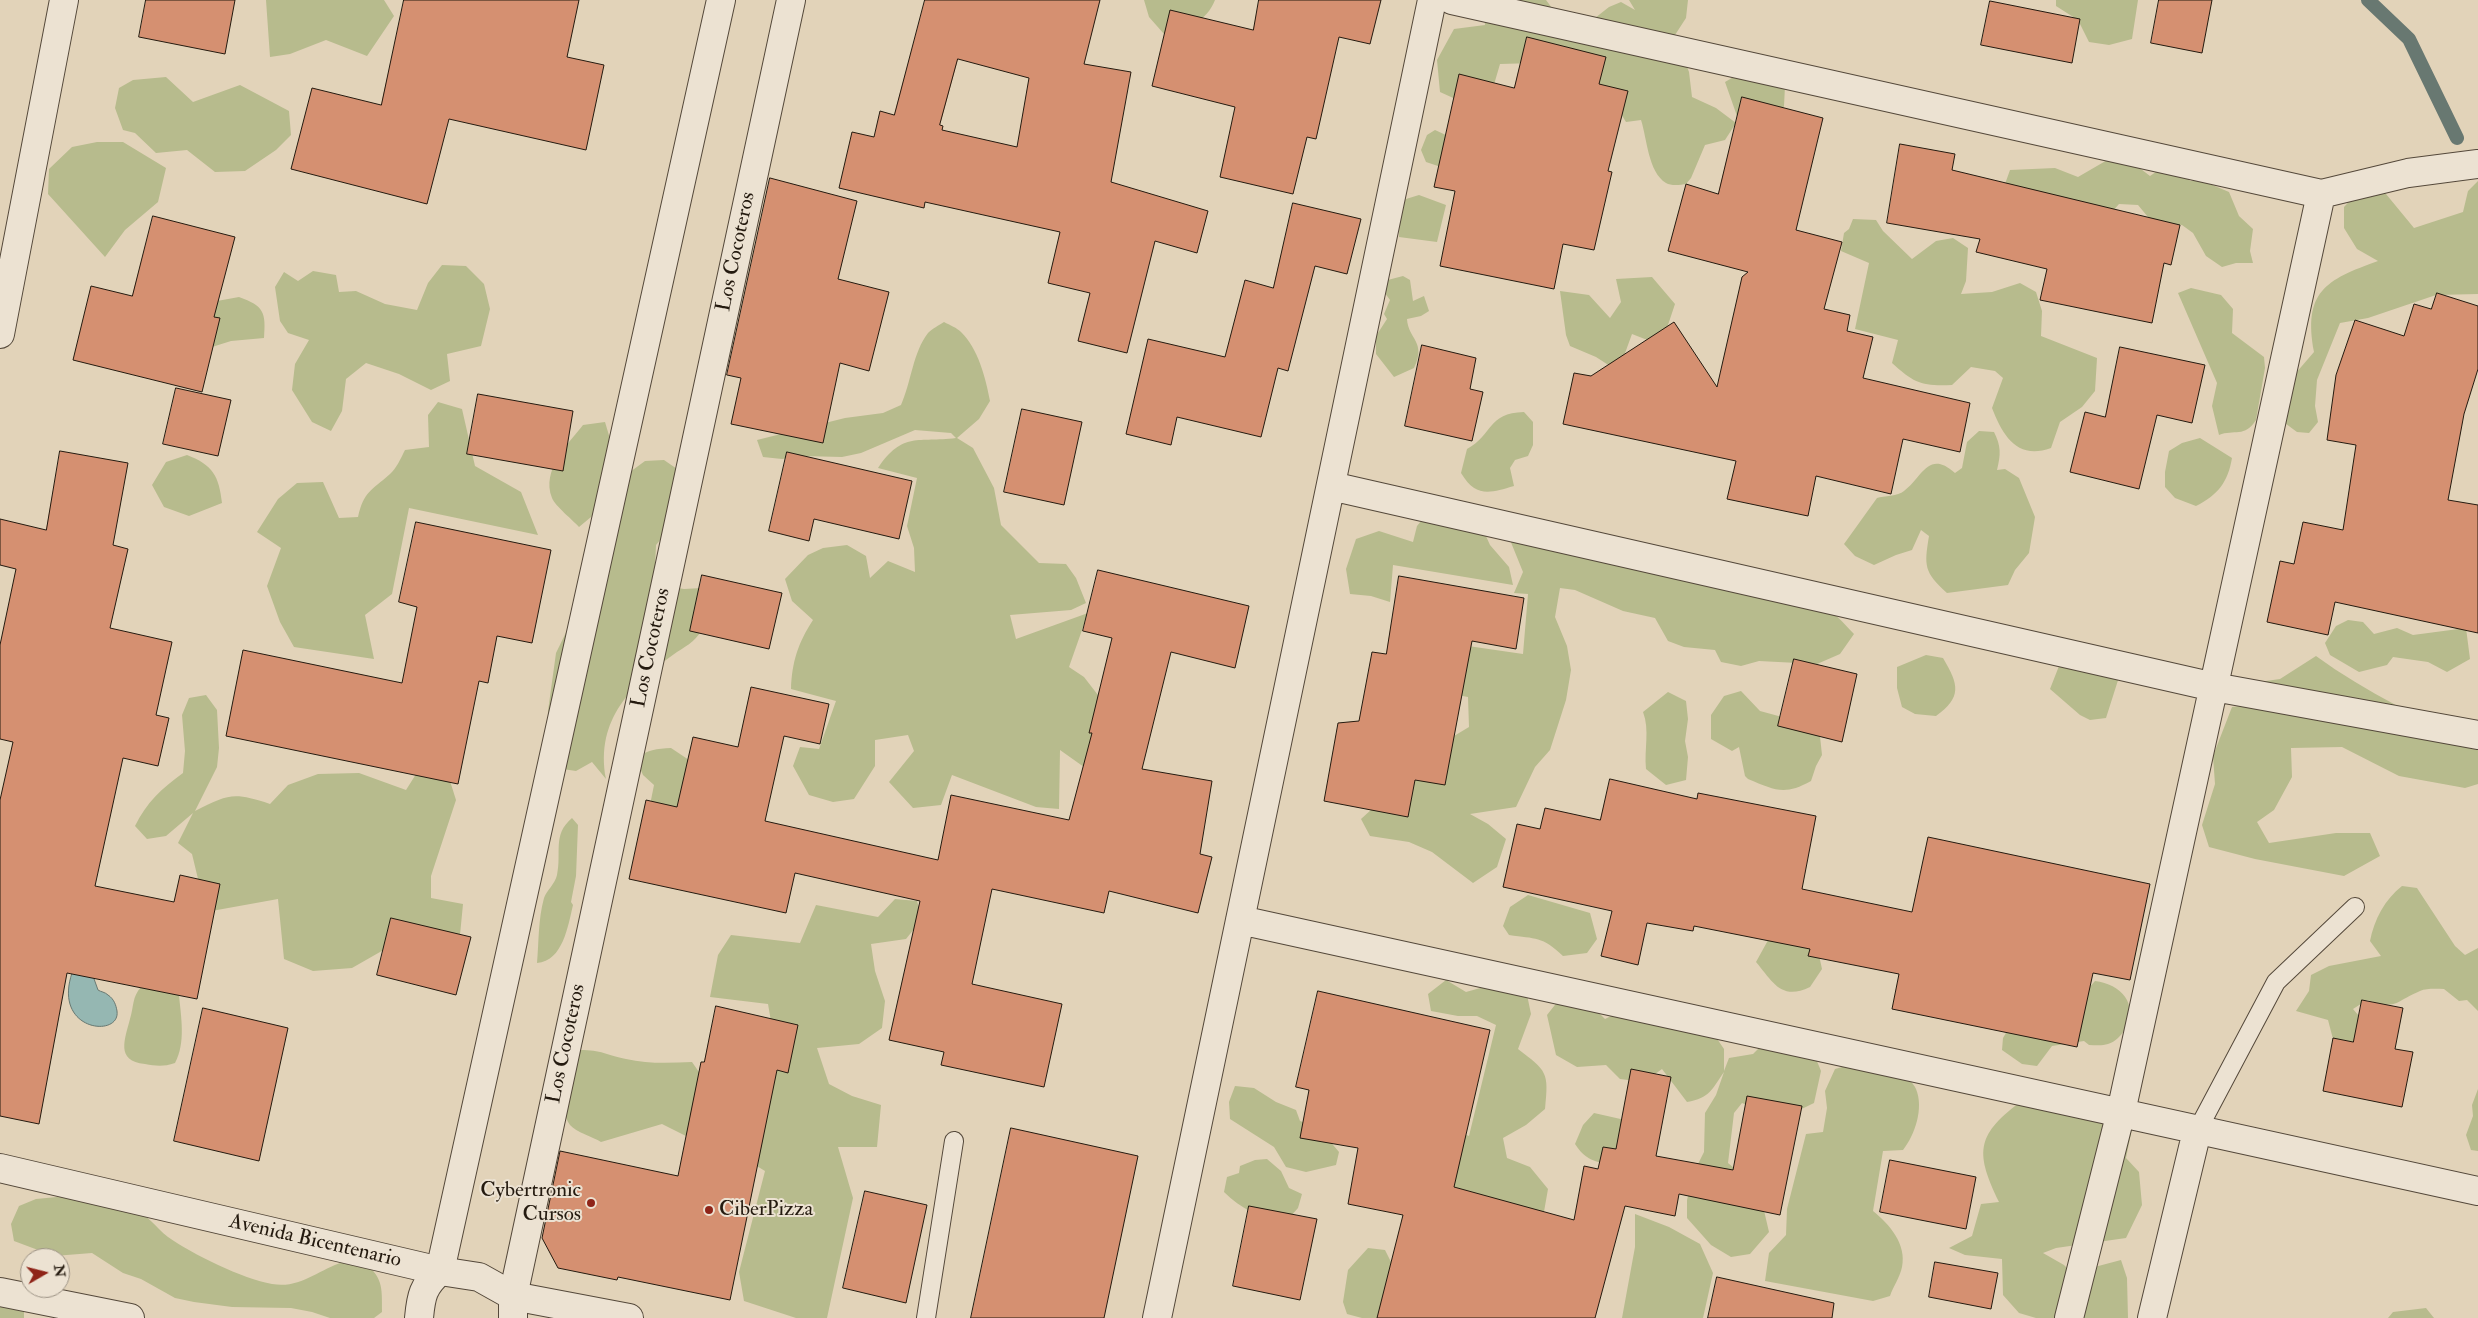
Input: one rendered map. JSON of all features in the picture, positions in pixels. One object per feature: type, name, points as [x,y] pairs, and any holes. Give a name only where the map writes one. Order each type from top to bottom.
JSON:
[{"type":"street","points":[[0,334],[64,0]]},
{"type":"street","points":[[419,1318],[421,1299],[428,1282],[440,1271],[720,0]]},
{"type":"street","name":"Los Cocoteros","points":[[513,1307],[791,0]]},
{"type":"street","points":[[1157,1318],[1432,0]]},
{"type":"street","points":[[1452,0],[1507,6],[2321,194],[2408,173],[2478,164]]},
{"type":"street","points":[[2069,1318],[2121,1112],[2321,194]]},
{"type":"street","points":[[1331,486],[2214,687],[2478,735]]},
{"type":"street","points":[[1240,920],[2478,1191]]},
{"type":"street","points":[[2152,1318],[2197,1131]]},
{"type":"street","name":"Avenida Bicentenario","points":[[0,1168],[440,1271],[479,1277],[513,1307],[629,1318]]},
{"type":"street","points":[[0,1292],[130,1318]]},
{"type":"lane","points":[[2197,1131],[2276,982],[2355,907]]},
{"type":"lane","points":[[926,1318],[954,1141]]},
{"type":"green space","points":[[266,0],[384,0],[394,16],[367,56],[326,40],[290,54],[270,57]]},
{"type":"green space","points":[[1144,0],[1215,0],[1207,14],[1195,24],[1164,34],[1149,17]]},
{"type":"green space","points":[[1483,0],[1546,0],[1555,12],[1590,22],[1609,7],[1621,2],[1635,10],[1629,0],[1688,0],[1686,18],[1675,35],[1689,72],[1692,97],[1716,108],[1736,123],[1725,140],[1705,145],[1691,178],[1686,184],[1673,185],[1666,183],[1655,171],[1641,120],[1626,122],[1610,96],[1536,63],[1500,64],[1493,88],[1473,107],[1440,92],[1437,60],[1454,29],[1485,25]]},
{"type":"green space","points":[[2056,0],[2138,0],[2132,39],[2109,45],[2089,42],[2078,20],[2056,6]]},
{"type":"green space","points":[[1742,72],[1785,86],[1784,106],[1779,118],[1759,123],[1737,116],[1725,82]]},
{"type":"green space","points":[[166,77],[193,102],[240,85],[289,111],[291,135],[276,150],[245,171],[215,172],[187,150],[156,153],[135,133],[123,130],[115,108],[119,88],[133,80]]},
{"type":"green space","points":[[1435,130],[1448,136],[1451,157],[1438,166],[1426,162],[1421,150],[1427,135]]},
{"type":"green space","points":[[97,142],[123,142],[166,168],[158,202],[125,230],[105,257],[48,194],[49,169],[72,147]]},
{"type":"green space","points":[[2109,159],[2137,166],[2150,176],[2163,167],[2182,170],[2190,181],[2203,181],[2229,192],[2239,216],[2253,229],[2250,251],[2253,263],[2236,263],[2222,267],[2206,256],[2193,233],[2182,225],[2153,223],[2138,205],[2119,204],[2112,212],[2005,184],[2010,170],[2055,168],[2078,177]]},
{"type":"green space","points":[[2372,177],[2414,228],[2463,212],[2468,191],[2478,181],[2478,294],[2436,295],[2368,318],[2340,323],[2317,380],[2315,406],[2318,422],[2309,433],[2297,432],[2278,418],[2289,381],[2314,352],[2311,332],[2315,302],[2322,291],[2332,282],[2378,261],[2357,249],[2344,228],[2344,207]]},
{"type":"green space","points":[[1419,195],[1446,205],[1437,242],[1399,237],[1400,207],[1406,199]]},
{"type":"green space","points":[[1853,219],[1876,220],[1883,231],[1912,259],[1936,241],[1953,238],[1968,248],[1966,281],[1961,294],[1992,292],[2020,283],[2036,292],[2042,311],[2041,336],[2097,358],[2095,391],[2082,407],[2060,422],[2051,448],[2029,451],[2020,448],[2013,443],[2001,428],[1992,408],[2003,378],[1995,371],[1971,367],[1952,385],[1933,385],[1919,382],[1892,363],[1898,340],[1855,329],[1869,263],[1841,251],[1844,233],[1849,229]]},
{"type":"green space","points":[[442,265],[466,266],[484,284],[490,309],[481,346],[447,354],[450,381],[431,390],[399,374],[366,363],[346,379],[342,411],[331,431],[312,422],[292,390],[295,364],[309,340],[288,333],[280,321],[275,287],[284,272],[298,281],[313,271],[336,275],[339,292],[356,291],[385,304],[417,310],[428,283]]},
{"type":"green space","points":[[1403,276],[1410,280],[1413,301],[1424,296],[1429,311],[1421,316],[1407,319],[1419,352],[1414,368],[1394,377],[1376,354],[1376,336],[1387,319],[1384,314],[1390,300],[1382,289],[1384,281]]},
{"type":"green space","points":[[1652,277],[1675,304],[1664,337],[1655,343],[1632,334],[1624,356],[1610,366],[1596,357],[1570,346],[1566,335],[1560,291],[1589,295],[1610,318],[1621,302],[1616,279]]},
{"type":"green space","points":[[2191,288],[2221,295],[2233,309],[2232,333],[2264,357],[2265,368],[2256,420],[2252,426],[2243,431],[2219,435],[2212,406],[2217,383],[2178,293]]},
{"type":"green space","points":[[239,297],[254,304],[262,311],[264,316],[264,338],[231,341],[196,352],[217,301]]},
{"type":"green space","points":[[944,322],[959,331],[972,346],[984,374],[990,401],[979,419],[957,438],[973,448],[994,488],[1001,525],[1039,563],[1066,564],[1076,578],[1086,603],[1071,610],[1010,615],[1016,639],[1088,613],[1069,667],[1084,677],[1108,708],[1091,772],[1060,750],[1059,809],[1036,807],[952,775],[941,805],[913,808],[889,782],[914,751],[908,735],[875,740],[875,766],[854,799],[833,802],[809,795],[793,766],[800,747],[819,749],[836,701],[791,689],[797,653],[803,637],[813,620],[792,601],[785,579],[808,555],[823,548],[847,545],[866,556],[870,578],[888,561],[915,572],[914,548],[907,526],[917,478],[878,468],[895,448],[904,444],[912,441],[956,438],[951,433],[915,430],[861,453],[842,457],[802,456],[782,459],[763,457],[757,440],[845,418],[883,413],[901,405],[923,341],[928,333]]},
{"type":"green space","points":[[438,402],[462,409],[475,466],[521,492],[538,535],[409,508],[392,594],[365,615],[374,659],[294,647],[280,622],[267,586],[281,548],[257,532],[278,499],[297,483],[323,482],[339,518],[358,517],[366,496],[392,472],[405,450],[429,447],[428,415]]},
{"type":"green space","points":[[1524,412],[1533,422],[1533,445],[1528,456],[1515,460],[1510,468],[1514,486],[1491,492],[1484,492],[1472,487],[1461,473],[1467,449],[1503,416]]},
{"type":"green space","points":[[605,422],[614,452],[597,512],[579,527],[560,509],[552,498],[550,477],[558,458],[583,425]]},
{"type":"green space","points":[[1979,431],[1994,432],[2000,450],[1997,470],[2005,469],[2019,478],[2035,517],[2029,553],[2015,570],[2008,585],[1947,593],[1930,574],[1926,562],[1929,536],[1921,530],[1912,550],[1874,565],[1855,556],[1844,544],[1877,498],[1901,493],[1926,468],[1932,465],[1946,466],[1955,473],[1962,468],[1967,442]]},
{"type":"green space","points":[[2200,438],[2232,458],[2228,474],[2221,487],[2204,502],[2196,506],[2175,498],[2165,487],[2165,472],[2169,451],[2182,443]]},
{"type":"green space","points":[[187,455],[209,467],[219,486],[222,503],[189,516],[164,507],[152,485],[166,462]]},
{"type":"green space","points":[[664,460],[680,471],[669,529],[656,545],[655,568],[666,586],[684,589],[702,588],[703,626],[699,635],[693,641],[645,677],[620,705],[606,738],[604,758],[606,779],[592,762],[576,771],[556,768],[548,711],[556,653],[575,614],[630,472],[645,461]]},
{"type":"green space","points":[[1441,497],[1471,503],[1490,545],[1509,567],[1513,585],[1393,565],[1390,602],[1371,596],[1350,594],[1346,569],[1356,539],[1379,531],[1413,542],[1417,526]]},
{"type":"green space","points":[[1524,519],[1544,519],[1583,553],[1763,591],[1770,601],[1798,600],[1818,604],[1835,615],[1854,634],[1840,654],[1817,664],[1759,661],[1741,666],[1721,662],[1715,650],[1684,647],[1668,641],[1655,618],[1623,611],[1575,590],[1560,588],[1555,617],[1567,646],[1571,670],[1566,700],[1550,750],[1535,767],[1516,807],[1470,814],[1488,824],[1506,839],[1497,867],[1473,883],[1432,852],[1409,842],[1370,836],[1361,819],[1449,739],[1469,727],[1468,697],[1446,693],[1468,646],[1523,654],[1528,594],[1514,593],[1523,572],[1508,535]]},
{"type":"green space","points":[[2348,620],[2363,622],[2374,634],[2397,628],[2413,635],[2466,628],[2470,659],[2447,672],[2428,662],[2393,657],[2387,665],[2359,672],[2330,655],[2325,643],[2336,626]]},
{"type":"green space","points":[[1926,655],[1943,658],[1955,683],[1954,696],[1950,703],[1936,716],[1915,714],[1902,707],[1897,688],[1897,667]]},
{"type":"green space","points":[[2316,656],[2355,682],[2395,704],[2478,744],[2478,784],[2465,788],[2399,776],[2342,747],[2291,748],[2292,777],[2274,810],[2257,822],[2269,843],[2336,833],[2370,833],[2380,856],[2344,876],[2255,859],[2209,847],[2202,825],[2215,784],[2213,756],[2232,707],[2248,705],[2259,682],[2280,679]]},
{"type":"green space","points":[[2091,664],[2120,674],[2106,718],[2090,720],[2080,715],[2050,689],[2059,666]]},
{"type":"green space","points":[[1741,691],[1760,711],[1819,727],[1822,755],[1811,781],[1794,789],[1780,790],[1748,779],[1745,776],[1739,747],[1732,751],[1711,739],[1711,715],[1724,696]]},
{"type":"green space","points":[[1668,692],[1686,701],[1688,719],[1685,741],[1688,757],[1686,780],[1666,785],[1646,769],[1646,726],[1643,712]]},
{"type":"green space","points":[[206,695],[217,710],[219,748],[217,767],[195,811],[224,798],[239,796],[270,804],[288,785],[318,774],[359,773],[406,790],[423,763],[445,765],[456,800],[431,876],[431,898],[463,904],[460,935],[394,944],[352,968],[313,971],[284,959],[278,899],[206,912],[192,854],[178,843],[193,813],[166,836],[147,839],[135,826],[155,796],[183,773],[185,751],[182,715],[189,698]]},
{"type":"green space","points":[[671,748],[698,766],[690,814],[650,805],[654,785],[643,775],[636,759],[648,751]]},
{"type":"green space","points":[[572,818],[578,825],[576,876],[569,923],[563,941],[553,956],[546,961],[537,963],[542,906],[544,898],[557,875],[559,844],[562,831]]},
{"type":"green space","points":[[2402,886],[2417,888],[2455,946],[2465,955],[2478,948],[2478,1011],[2467,1000],[2459,1001],[2444,989],[2423,990],[2391,1004],[2367,1000],[2353,1009],[2365,1023],[2366,1045],[2333,1039],[2328,1020],[2296,1011],[2309,991],[2311,975],[2329,966],[2381,956],[2370,941],[2372,933],[2377,918],[2385,904]]},
{"type":"green space","points":[[1528,895],[1590,913],[1597,939],[1587,953],[1563,956],[1544,942],[1532,938],[1509,935],[1503,926],[1510,907]]},
{"type":"green space","points":[[895,899],[917,901],[922,919],[906,939],[871,944],[875,971],[885,1001],[882,1028],[859,1044],[817,1048],[829,1084],[852,1096],[881,1105],[877,1147],[838,1147],[853,1198],[827,1318],[796,1318],[744,1301],[739,1272],[765,1171],[737,1154],[773,1033],[768,1004],[710,997],[718,955],[731,935],[800,943],[816,905],[878,917]]},
{"type":"green space","points":[[1772,933],[1817,946],[1822,969],[1810,987],[1800,991],[1785,991],[1773,982],[1756,962]]},
{"type":"green space","points":[[1446,980],[1466,992],[1491,985],[1526,990],[1531,1014],[1518,1049],[1535,1062],[1544,1073],[1547,1087],[1545,1109],[1526,1125],[1503,1138],[1507,1158],[1530,1167],[1548,1189],[1542,1223],[1443,1210],[1450,1129],[1469,1136],[1496,1025],[1477,1016],[1458,1016],[1431,1011],[1428,994]]},
{"type":"green space","points":[[2095,981],[2113,986],[2120,991],[2129,1004],[2129,1020],[2124,1031],[2116,1040],[2103,1045],[2089,1045],[2084,1041],[2052,1046],[2037,1066],[2022,1064],[2002,1050],[2003,1038],[2013,1021],[2079,999]]},
{"type":"green space","points":[[141,987],[179,995],[182,1038],[175,1063],[160,1066],[145,1064],[129,1059],[126,1054],[124,1048],[126,1034],[135,998]]},
{"type":"green space","points":[[1562,996],[1583,997],[1605,1019],[1625,1009],[1709,1027],[1724,1049],[1724,1071],[1729,1058],[1753,1054],[1768,1039],[1812,1049],[1821,1071],[1814,1103],[1785,1117],[1766,1113],[1742,1103],[1734,1113],[1728,1163],[1759,1189],[1769,1232],[1750,1254],[1731,1257],[1711,1245],[1687,1218],[1687,1200],[1694,1172],[1704,1152],[1705,1113],[1716,1095],[1724,1072],[1710,1092],[1701,1098],[1687,1102],[1662,1069],[1644,1082],[1620,1079],[1606,1065],[1577,1067],[1556,1055],[1547,1015]]},
{"type":"green space","points":[[580,1050],[599,1052],[642,1062],[692,1062],[710,1088],[705,1121],[686,1136],[662,1124],[601,1142],[576,1130],[570,1125],[566,1117],[564,1098],[572,1067]]},
{"type":"green space","points":[[1853,1064],[1900,1070],[1915,1086],[1919,1104],[1917,1121],[1911,1137],[1903,1150],[1883,1151],[1873,1211],[1891,1228],[1902,1250],[1903,1259],[1901,1271],[1890,1296],[1873,1301],[1765,1281],[1769,1253],[1786,1235],[1787,1209],[1806,1134],[1823,1132],[1827,1108],[1825,1091],[1835,1069]]},
{"type":"green space","points":[[1235,1086],[1254,1088],[1276,1102],[1296,1110],[1300,1121],[1318,1127],[1339,1152],[1336,1165],[1306,1172],[1286,1167],[1274,1147],[1230,1119],[1229,1102]]},
{"type":"green space","points":[[2478,1089],[2478,1151],[2471,1150],[2466,1135],[2473,1116],[2472,1105]]},
{"type":"green space","points":[[2019,1103],[2133,1124],[2126,1158],[2139,1172],[2142,1205],[2126,1238],[2056,1248],[2043,1253],[2064,1265],[2072,1273],[2121,1260],[2127,1278],[2128,1318],[2036,1318],[2019,1313],[2003,1295],[2002,1259],[1965,1255],[1949,1248],[1972,1236],[1981,1204],[1999,1202],[1986,1171],[1984,1147],[1987,1136],[1994,1126]]},
{"type":"green space","points":[[1594,1113],[1625,1120],[1629,1165],[1592,1160],[1580,1151],[1575,1144],[1583,1125]]},
{"type":"green space","points":[[1267,1159],[1281,1171],[1289,1188],[1302,1194],[1298,1208],[1283,1225],[1251,1212],[1224,1192],[1227,1177],[1239,1173],[1240,1166],[1255,1160]]},
{"type":"green space","points":[[76,1198],[132,1209],[143,1214],[168,1237],[190,1251],[247,1277],[272,1284],[291,1284],[309,1278],[334,1265],[350,1260],[362,1260],[378,1277],[382,1295],[382,1312],[374,1318],[330,1318],[291,1308],[232,1307],[175,1298],[141,1279],[123,1273],[92,1253],[70,1255],[70,1248],[33,1248],[14,1241],[11,1224],[19,1206],[36,1199]]},
{"type":"green space","points":[[1635,1214],[1669,1227],[1700,1244],[1713,1273],[1703,1318],[1622,1318],[1635,1247]]},
{"type":"green space","points":[[1368,1248],[1385,1250],[1395,1270],[1383,1318],[1362,1318],[1347,1314],[1343,1302],[1348,1270]]},
{"type":"green space","points":[[0,1287],[24,1307],[24,1318],[0,1318]]},
{"type":"green space","points":[[2426,1308],[2434,1318],[2388,1318],[2393,1312]]},
{"type":"water","points":[[72,973],[93,976],[98,990],[112,998],[117,1011],[115,1020],[109,1025],[88,1024],[79,1018],[71,1008],[68,993]]},
{"type":"building","points":[[146,0],[235,0],[225,54],[139,37]]},
{"type":"building","points":[[404,0],[579,0],[567,57],[604,65],[586,150],[449,119],[427,204],[291,169],[312,88],[381,105]]},
{"type":"building","points":[[925,0],[1100,0],[1084,64],[1131,72],[1111,182],[1208,211],[1197,253],[1155,241],[1127,353],[1078,341],[1090,293],[1048,283],[1060,232],[925,202],[924,208],[839,188],[852,132],[874,137],[880,111],[894,115]],"holes":[[[958,59],[1029,78],[1017,147],[942,130],[943,126],[940,125]]]},
{"type":"building","points":[[1259,0],[1381,0],[1370,44],[1339,37],[1316,139],[1307,137],[1293,194],[1220,177],[1235,107],[1152,86],[1170,10],[1253,30]]},
{"type":"building","points":[[2159,0],[2212,0],[2202,53],[2151,43]]},
{"type":"building","points":[[1990,1],[2080,19],[2072,63],[1981,45]]},
{"type":"building","points":[[1527,37],[1606,57],[1599,84],[1628,91],[1608,171],[1612,172],[1594,250],[1563,244],[1554,289],[1440,266],[1455,191],[1434,187],[1459,74],[1514,88]]},
{"type":"building","points":[[1742,97],[1823,118],[1796,230],[1842,242],[1824,309],[1850,315],[1847,331],[1873,337],[1863,378],[1970,403],[1960,452],[1903,439],[1891,494],[1816,476],[1808,516],[1727,499],[1736,461],[1563,424],[1574,373],[1591,376],[1674,322],[1717,387],[1742,277],[1748,272],[1668,251],[1686,184],[1718,194]]},
{"type":"building","points":[[1900,144],[1955,154],[1952,170],[2180,225],[2171,265],[2164,263],[2152,323],[2040,300],[2047,269],[1976,252],[1980,239],[1887,223]]},
{"type":"building","points":[[770,178],[857,201],[838,279],[889,292],[869,371],[840,363],[823,443],[731,424],[741,378],[727,375]]},
{"type":"building","points":[[1293,203],[1361,219],[1347,274],[1315,266],[1288,371],[1278,368],[1261,437],[1177,417],[1171,445],[1126,434],[1148,339],[1225,357],[1245,280],[1273,288]]},
{"type":"building","points":[[153,216],[235,237],[214,317],[220,318],[202,392],[73,360],[91,286],[132,296]]},
{"type":"building","points":[[2437,293],[2478,306],[2478,369],[2464,414],[2448,500],[2478,505],[2478,633],[2335,602],[2328,635],[2267,622],[2280,561],[2294,564],[2303,522],[2343,530],[2356,445],[2327,440],[2336,375],[2355,320],[2404,336],[2414,304],[2431,309]]},
{"type":"building","points":[[1422,345],[1476,358],[1470,389],[1483,392],[1472,441],[1405,426]]},
{"type":"building","points":[[2120,347],[2205,365],[2192,423],[2157,415],[2139,489],[2070,472],[2085,412],[2105,417]]},
{"type":"building","points":[[176,388],[231,400],[218,456],[163,444]]},
{"type":"building","points":[[478,394],[573,411],[563,471],[467,454]]},
{"type":"building","points":[[1022,409],[1082,422],[1064,505],[1004,492]]},
{"type":"building","points":[[60,451],[128,463],[113,545],[128,549],[110,628],[172,642],[156,715],[169,718],[158,766],[123,758],[95,886],[174,902],[180,875],[220,884],[197,999],[67,973],[39,1124],[0,1116],[0,800],[13,742],[0,739],[0,645],[16,569],[0,565],[0,519],[46,530]]},
{"type":"building","points":[[787,452],[912,481],[899,539],[814,519],[809,541],[769,531]]},
{"type":"building","points":[[416,522],[551,550],[532,643],[497,636],[488,683],[479,681],[458,784],[226,736],[243,650],[402,683],[417,607],[399,602]]},
{"type":"building","points":[[1098,570],[1249,606],[1235,668],[1171,652],[1142,769],[1212,781],[1200,854],[1212,857],[1198,913],[1109,891],[1104,913],[992,889],[972,984],[1062,1004],[1044,1087],[941,1065],[944,1052],[889,1040],[920,901],[795,873],[786,913],[629,879],[646,800],[677,807],[693,737],[738,747],[751,687],[829,704],[820,744],[784,736],[765,821],[938,860],[951,795],[1069,820],[1092,733],[1089,733],[1112,638],[1083,631]]},
{"type":"building","points":[[702,575],[782,593],[769,649],[690,631]]},
{"type":"building","points":[[1399,576],[1524,598],[1516,649],[1472,641],[1445,785],[1415,780],[1408,817],[1324,801],[1338,723],[1359,721],[1372,652],[1386,654]]},
{"type":"building","points":[[1794,659],[1857,674],[1842,742],[1778,726]]},
{"type":"building","points":[[1610,779],[1697,799],[1698,793],[1816,816],[1802,889],[1912,912],[1928,837],[2150,884],[2130,980],[2093,973],[2077,1047],[1892,1009],[1899,974],[1808,956],[1810,949],[1694,926],[1693,931],[1647,923],[1638,965],[1601,956],[1612,911],[1503,887],[1517,824],[1540,829],[1545,808],[1600,820]]},
{"type":"building","points":[[391,918],[471,937],[456,995],[377,975]]},
{"type":"building","points":[[1318,991],[1490,1030],[1454,1187],[1574,1220],[1584,1166],[1598,1169],[1603,1147],[1616,1149],[1631,1069],[1671,1077],[1656,1156],[1733,1170],[1747,1096],[1802,1106],[1780,1215],[1679,1194],[1675,1216],[1625,1206],[1595,1318],[1377,1318],[1403,1215],[1348,1204],[1358,1148],[1300,1138],[1309,1090],[1296,1087]]},
{"type":"building","points":[[2362,1000],[2403,1008],[2395,1049],[2413,1052],[2402,1107],[2323,1091],[2333,1038],[2353,1042]]},
{"type":"building","points":[[716,1006],[798,1025],[788,1073],[777,1070],[730,1300],[618,1277],[617,1280],[558,1268],[542,1238],[560,1151],[678,1176],[701,1062],[704,1062]]},
{"type":"building","points":[[203,1008],[288,1028],[259,1161],[174,1141]]},
{"type":"building","points":[[1011,1128],[1138,1156],[1104,1318],[971,1318]]},
{"type":"building","points":[[1890,1160],[1976,1177],[1966,1229],[1880,1212]]},
{"type":"building","points":[[865,1191],[927,1205],[906,1303],[843,1288]]},
{"type":"building","points":[[1249,1206],[1317,1219],[1300,1300],[1233,1286]]},
{"type":"building","points":[[1935,1262],[1998,1273],[1991,1309],[1929,1297]]},
{"type":"building","points":[[1717,1277],[1834,1303],[1832,1318],[1708,1318]]},
{"type":"waterway","points":[[2368,0],[2409,39],[2457,138]]},
{"type":"place","name":"Cybertronic Cursos","points":[[591,1203]]},
{"type":"place","name":"CiberPizza","points":[[709,1210]]}]
